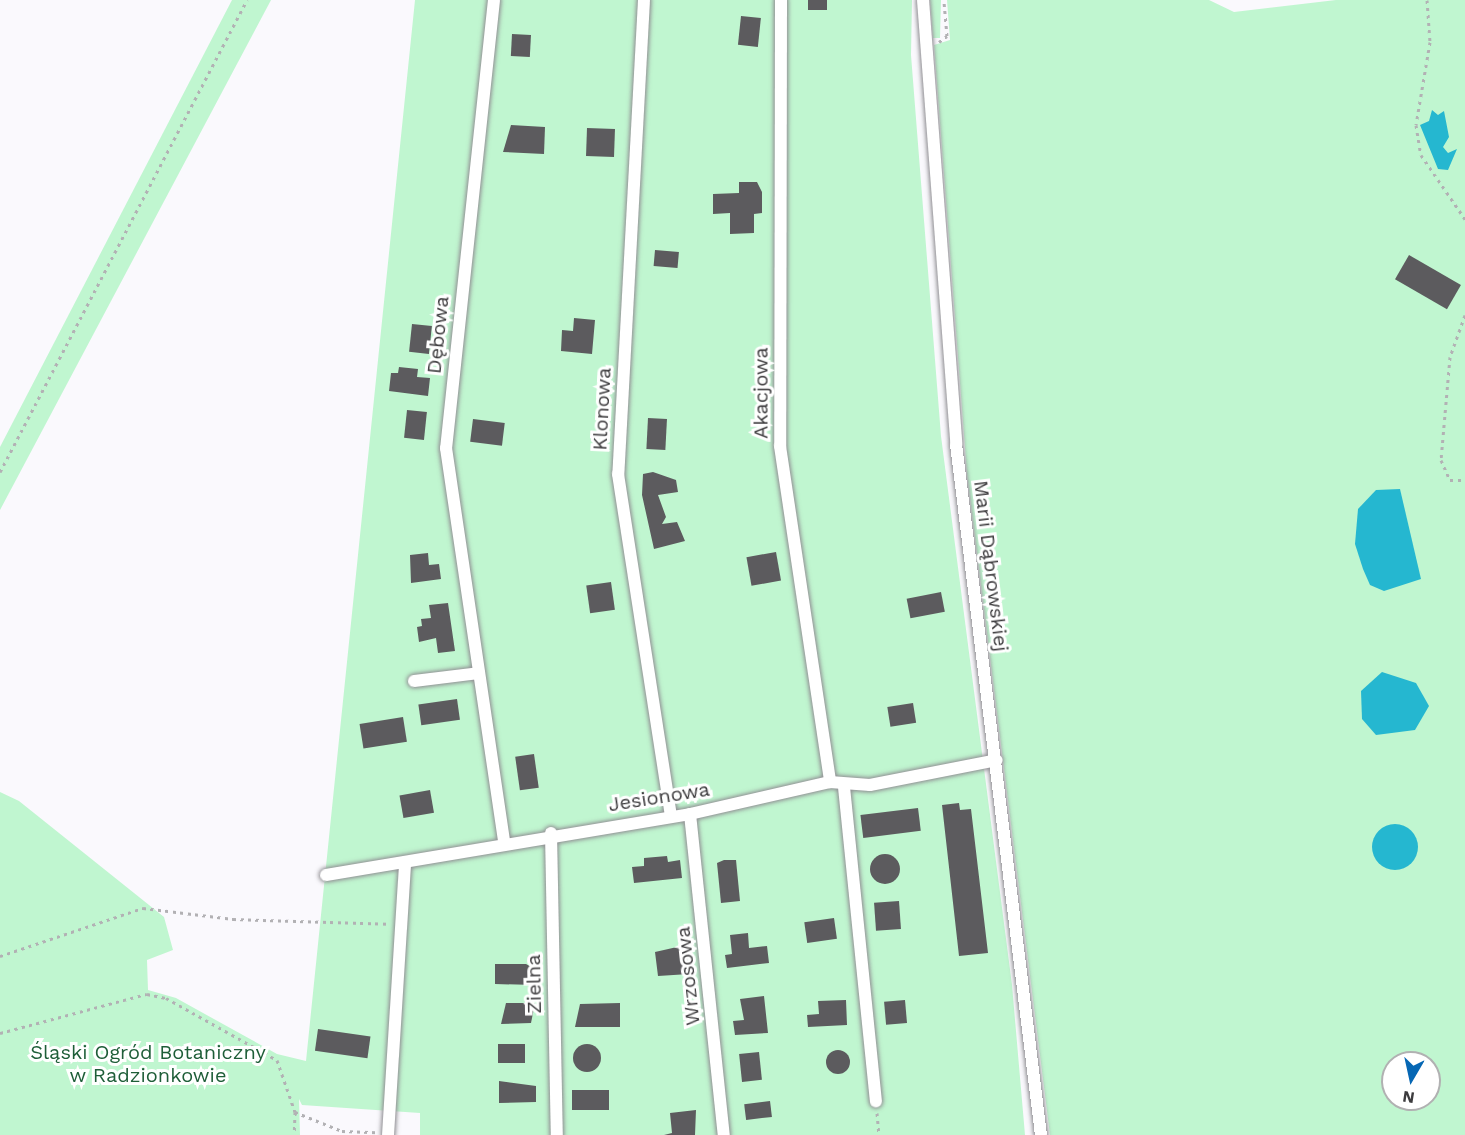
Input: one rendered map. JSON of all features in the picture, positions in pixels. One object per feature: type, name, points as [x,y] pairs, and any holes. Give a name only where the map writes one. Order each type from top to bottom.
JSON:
[{"type":"street","name":"Dębowa","points":[[494,0],[446,448],[504,842]]},
{"type":"street","name":"Klonowa","points":[[644,0],[618,474],[671,816]]},
{"type":"street","name":"Akacjowa","points":[[781,0],[780,446],[830,782]]},
{"type":"street","name":"Marii Dąbrowskiej","points":[[923,0],[956,444],[997,760],[1041,1135]]},
{"type":"street","points":[[414,681],[479,673]]},
{"type":"street","points":[[830,782],[844,787],[997,760]]},
{"type":"street","name":"Jesionowa","points":[[326,875],[405,863],[551,833],[690,814],[830,782]]},
{"type":"street","points":[[844,787],[876,1101]]},
{"type":"street","name":"Wrzosowa","points":[[690,814],[724,1135]]},
{"type":"street","name":"Zielna","points":[[551,833],[557,1135]]},
{"type":"street","points":[[388,1134],[386,1106],[397,925],[405,863]]},
{"type":"path","points":[[0,472],[247,0]]},
{"type":"path","points":[[933,42],[947,36],[944,0]]},
{"type":"path","points":[[1426,0],[1430,42],[1416,125],[1421,155],[1465,219]]},
{"type":"path","points":[[1465,315],[1450,357],[1441,460],[1450,480],[1465,480]]},
{"type":"path","points":[[0,957],[142,908],[232,919],[339,918],[397,925]]},
{"type":"path","points":[[0,1033],[147,994],[166,998],[277,1060],[295,1112],[294,1135]]},
{"type":"path","points":[[876,1101],[879,1135]]},
{"type":"path","points":[[295,1112],[342,1131],[388,1134]]},
{"type":"green space","points":[[232,0],[271,0],[0,510],[0,447]]},
{"type":"green space","name":"Śląski Ogród Botaniczny w Radzionkowie","points":[[415,0],[912,0],[911,55],[941,436],[1012,985],[1025,1135],[420,1135],[420,1113],[302,1105],[299,1099],[300,1135],[0,1135],[0,792],[19,801],[164,917],[173,950],[147,960],[148,990],[176,998],[277,1054],[306,1061]]},
{"type":"green space","points":[[930,0],[941,0],[940,38],[933,38]]},
{"type":"green space","points":[[947,0],[1209,0],[1234,12],[1336,0],[1465,0],[1465,1135],[1050,1135],[967,474],[934,45],[950,40]]},
{"type":"water","points":[[1432,110],[1438,115],[1444,111],[1449,137],[1443,147],[1448,153],[1457,149],[1448,170],[1438,169],[1420,125],[1429,121]]},
{"type":"water","points":[[1400,489],[1421,579],[1384,591],[1370,585],[1355,544],[1358,509],[1376,490]]},
{"type":"water","points":[[1382,672],[1416,683],[1429,706],[1415,730],[1376,735],[1362,719],[1361,691]]},
{"type":"water","points":[[1395,824],[1404,825],[1411,831],[1417,838],[1417,856],[1411,863],[1404,869],[1395,870],[1386,869],[1379,863],[1373,856],[1372,847],[1373,838],[1379,831],[1386,825]]},
{"type":"building","points":[[808,0],[827,0],[827,10],[808,10]]},
{"type":"building","points":[[741,16],[761,18],[758,47],[738,45]]},
{"type":"building","points":[[512,34],[531,35],[530,57],[511,56]]},
{"type":"building","points":[[511,125],[545,127],[544,154],[503,152]]},
{"type":"building","points":[[587,128],[615,129],[614,157],[586,156]]},
{"type":"building","points":[[739,182],[757,182],[762,192],[762,213],[754,214],[754,233],[730,234],[730,213],[713,214],[713,194],[739,193]]},
{"type":"building","points":[[655,250],[679,252],[678,268],[654,266]]},
{"type":"building","points":[[1409,255],[1461,285],[1447,309],[1395,279]]},
{"type":"building","points":[[574,318],[595,320],[592,354],[561,351],[562,330],[573,331]]},
{"type":"building","points":[[412,324],[432,326],[429,354],[409,352]]},
{"type":"building","points":[[399,367],[418,369],[417,377],[430,378],[428,396],[389,391],[391,373],[398,373]]},
{"type":"building","points":[[407,410],[427,412],[424,440],[404,438]]},
{"type":"building","points":[[648,418],[667,419],[665,450],[646,449]]},
{"type":"building","points":[[473,419],[505,423],[502,446],[470,442]]},
{"type":"building","points":[[653,472],[676,480],[678,492],[658,495],[666,517],[662,524],[677,522],[685,541],[654,549],[642,495],[643,474]]},
{"type":"building","points":[[776,552],[781,581],[751,586],[746,557]]},
{"type":"building","points":[[428,553],[429,565],[439,564],[441,579],[411,583],[410,555]]},
{"type":"building","points":[[611,582],[615,610],[590,613],[586,585]]},
{"type":"building","points":[[941,592],[945,612],[910,618],[907,599]]},
{"type":"building","points":[[448,603],[455,651],[438,653],[436,638],[419,642],[417,627],[422,626],[421,619],[431,618],[429,605]]},
{"type":"building","points":[[457,699],[460,720],[421,725],[418,704]]},
{"type":"building","points":[[913,703],[916,723],[890,727],[887,707]]},
{"type":"building","points":[[403,717],[407,742],[363,749],[360,724]]},
{"type":"building","points":[[534,754],[539,788],[520,790],[515,757]]},
{"type":"building","points":[[430,790],[434,813],[403,818],[399,795]]},
{"type":"building","points":[[959,803],[960,810],[971,809],[988,953],[959,956],[942,805]]},
{"type":"building","points":[[918,808],[921,831],[863,838],[860,815]]},
{"type":"building","points":[[885,854],[896,858],[900,869],[896,880],[885,884],[874,880],[870,869],[874,858]]},
{"type":"building","points":[[667,856],[668,862],[680,860],[682,878],[634,883],[632,867],[644,866],[644,858]]},
{"type":"building","points":[[724,860],[736,860],[740,901],[721,903],[717,863]]},
{"type":"building","points":[[899,901],[901,929],[876,931],[874,903]]},
{"type":"building","points":[[834,918],[837,939],[807,943],[804,922]]},
{"type":"building","points":[[748,933],[749,948],[767,946],[769,963],[727,968],[725,955],[732,954],[730,935]]},
{"type":"building","points":[[686,945],[689,974],[658,976],[655,952]]},
{"type":"building","points":[[495,964],[526,964],[535,969],[535,985],[495,984]]},
{"type":"building","points":[[764,996],[768,1033],[735,1035],[733,1021],[744,1020],[740,999]]},
{"type":"building","points":[[846,1000],[847,1025],[808,1027],[807,1015],[819,1014],[818,1001]]},
{"type":"building","points":[[905,1000],[907,1023],[886,1025],[884,1002]]},
{"type":"building","points":[[506,1003],[535,1003],[531,1023],[501,1024]]},
{"type":"building","points":[[620,1003],[620,1027],[575,1027],[580,1004]]},
{"type":"building","points":[[318,1029],[370,1036],[367,1058],[315,1051]]},
{"type":"building","points":[[498,1044],[525,1044],[525,1063],[498,1063]]},
{"type":"building","points":[[587,1044],[597,1048],[601,1058],[597,1068],[587,1072],[577,1068],[573,1058],[577,1048]]},
{"type":"building","points":[[838,1050],[847,1053],[850,1062],[847,1071],[838,1074],[829,1071],[826,1062],[829,1053]]},
{"type":"building","points":[[759,1052],[762,1080],[742,1082],[739,1054]]},
{"type":"building","points":[[499,1081],[536,1086],[536,1102],[499,1103]]},
{"type":"building","points":[[572,1090],[609,1090],[609,1110],[572,1110]]},
{"type":"building","points":[[770,1101],[772,1117],[746,1120],[744,1104]]},
{"type":"building","points":[[696,1110],[695,1135],[664,1135],[672,1133],[670,1113]]}]
